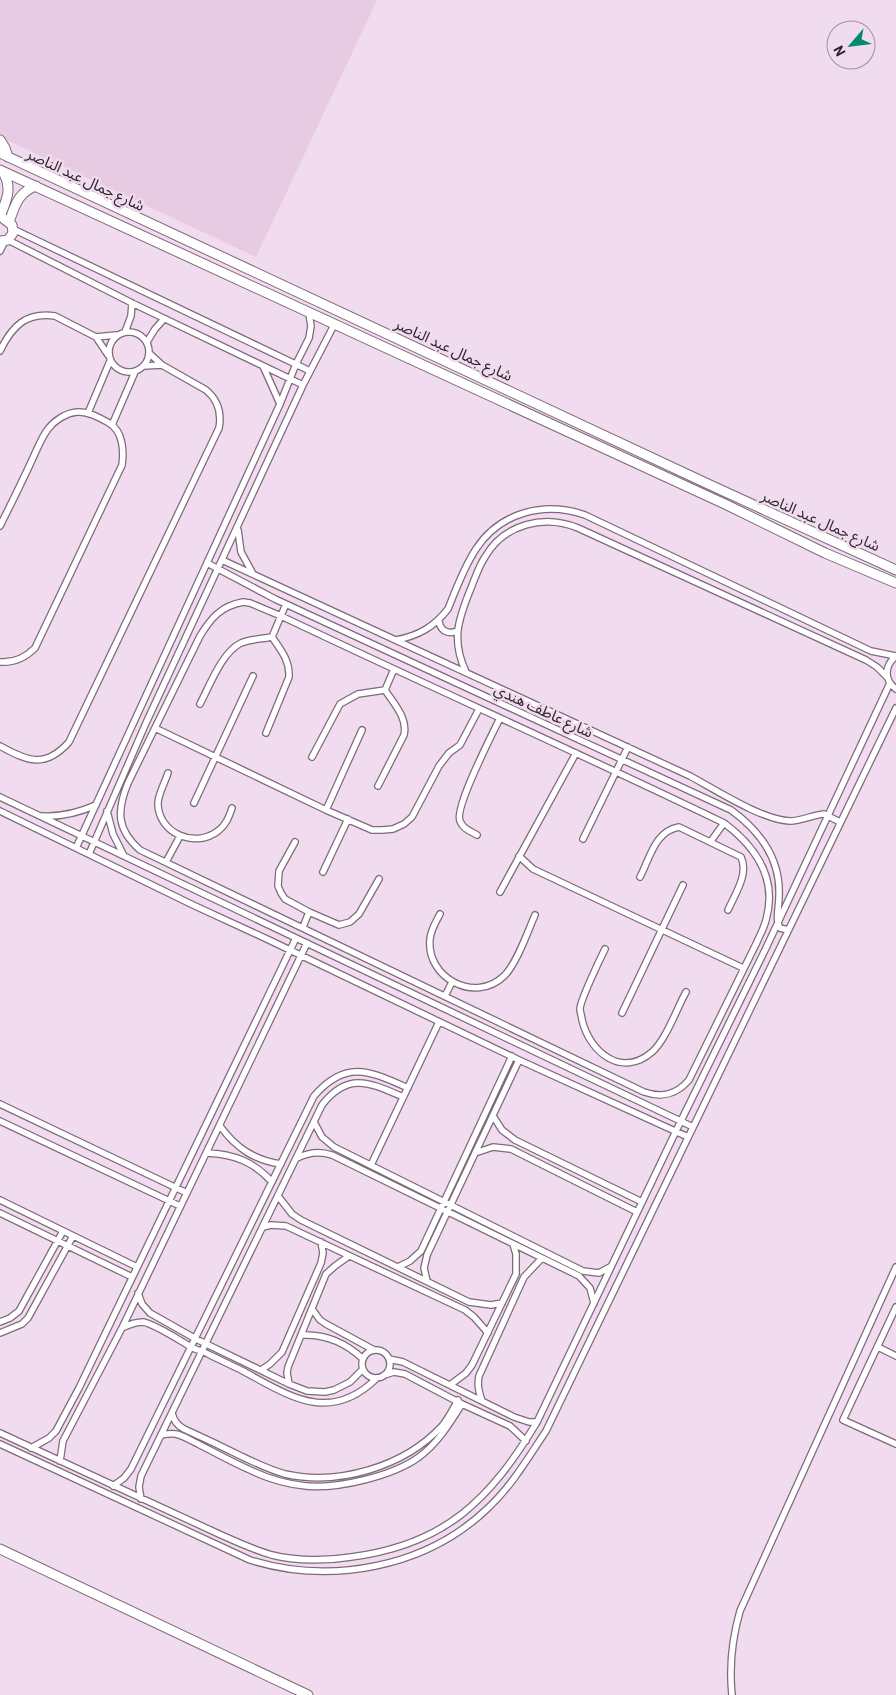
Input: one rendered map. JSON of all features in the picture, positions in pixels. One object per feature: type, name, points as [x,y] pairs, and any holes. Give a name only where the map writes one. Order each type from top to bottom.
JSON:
[{"type":"main road","points":[[0,140],[5,148],[4,155]]},
{"type":"main road","name":"شارع جمال عبد الناصر","points":[[4,155],[269,280],[405,341],[708,484],[896,570]]},
{"type":"main road","points":[[1,171],[7,178],[9,190],[6,222],[13,233],[4,241]]},
{"type":"main road","name":"شارع جمال عبد الناصر","points":[[1,171],[727,505],[825,553],[896,583]]},
{"type":"main road","points":[[6,222],[19,198],[29,188],[36,186]]},
{"type":"main road","points":[[703,494],[707,494],[709,490],[708,484]]},
{"type":"main road","points":[[727,505],[726,499],[732,495]]},
{"type":"main road","points":[[0,1549],[308,1695]]},
{"type":"street","points":[[6,222],[310,371]]},
{"type":"street","points":[[0,250],[4,241],[303,385]]},
{"type":"street","points":[[125,332],[131,316],[132,303]]},
{"type":"street","points":[[76,848],[309,338],[310,314]]},
{"type":"street","points":[[0,351],[15,326],[28,318],[42,315],[55,316],[96,337],[115,367],[121,371],[135,372],[144,366],[162,365]]},
{"type":"street","points":[[146,342],[164,319]]},
{"type":"street","points":[[88,854],[146,723],[303,385],[334,325]]},
{"type":"street","points":[[0,746],[24,759],[37,760],[50,757],[69,742],[219,428],[220,414],[211,394],[162,365],[149,353],[146,342],[137,334],[125,332],[118,335],[96,337]]},
{"type":"street","points":[[88,413],[109,358],[110,343],[118,335]]},
{"type":"street","points":[[144,366],[149,353]]},
{"type":"street","points":[[263,366],[280,404]]},
{"type":"street","points":[[112,425],[135,372]]},
{"type":"street","points":[[0,526],[48,429],[61,417],[70,413],[88,413],[112,425],[122,444],[122,465],[35,648],[17,660],[0,662]]},
{"type":"street","points":[[0,1433],[141,1499],[253,1549],[274,1556],[330,1560],[386,1551],[412,1543],[436,1532],[458,1517],[497,1481],[526,1441],[537,1422],[828,815],[888,680],[888,666],[896,656],[871,652],[585,514],[559,508],[523,513],[507,520],[492,530],[474,551],[448,609],[429,628],[416,635],[395,640]]},
{"type":"street","points":[[466,672],[458,648],[457,631],[460,614],[481,564],[494,544],[507,533],[522,526],[554,521],[578,528],[866,660],[877,667],[896,689]]},
{"type":"street","points":[[238,526],[241,552],[253,574]]},
{"type":"street","name":"شارع عاطف هندي","points":[[222,560],[690,776],[768,817],[790,821],[820,814],[828,815]]},
{"type":"street","name":"شارع عاطف هندي","points":[[207,563],[286,604],[722,806],[739,816],[754,829],[766,845],[777,870],[780,888],[777,923]]},
{"type":"street","points":[[234,578],[233,572],[236,568],[240,568]]},
{"type":"street","points":[[243,602],[281,616],[617,771],[724,823],[750,846],[762,865],[768,884],[769,903],[766,921],[689,1080],[683,1087],[665,1096],[654,1096],[140,850],[131,842],[124,831],[120,816],[122,800],[200,636],[214,616],[227,607],[243,602]]},
{"type":"street","points":[[272,637],[286,604]]},
{"type":"street","points":[[439,619],[441,627],[445,631],[451,633],[457,631]]},
{"type":"street","points":[[200,704],[227,654],[234,647],[252,640],[272,637]]},
{"type":"street","points":[[266,733],[289,677],[290,669],[288,662],[272,637]]},
{"type":"street","points":[[385,690],[394,669]]},
{"type":"street","points":[[194,803],[253,676]]},
{"type":"street","points":[[312,757],[340,704],[358,694],[385,690]]},
{"type":"street","points":[[378,786],[404,735],[405,728],[402,716],[385,690]]},
{"type":"street","points":[[0,1444],[250,1560],[272,1567],[330,1572],[386,1564],[417,1554],[442,1542],[466,1527],[487,1510],[523,1467],[546,1430],[896,708]]},
{"type":"street","points":[[155,728],[372,830],[393,829],[404,824],[412,817],[444,758],[460,744],[480,709]]},
{"type":"street","points":[[477,835],[464,829],[459,820],[458,812],[500,718]]},
{"type":"street","points":[[326,810],[362,730]]},
{"type":"street","points":[[583,839],[628,747]]},
{"type":"street","points":[[500,892],[576,753]]},
{"type":"street","points":[[168,773],[158,801],[159,810],[166,825],[180,836],[195,839],[210,836],[226,823],[232,808]]},
{"type":"street","points":[[0,797],[692,1127]]},
{"type":"street","points":[[40,816],[81,812],[96,805]]},
{"type":"street","points":[[0,811],[519,1060],[688,1137]]},
{"type":"street","points":[[107,811],[114,834],[124,856]]},
{"type":"street","points":[[828,815],[840,822]]},
{"type":"street","points":[[324,872],[348,819]]},
{"type":"street","points":[[711,841],[724,823]]},
{"type":"street","points":[[640,877],[658,839],[664,832],[679,827],[736,853],[744,862],[743,875],[728,910]]},
{"type":"street","points":[[166,862],[180,836]]},
{"type":"street","points":[[295,842],[279,871],[278,886],[285,899],[309,912],[339,925],[350,922],[359,914],[379,880]]},
{"type":"street","points":[[518,856],[533,869],[744,968]]},
{"type":"street","points":[[622,1013],[683,885]]},
{"type":"street","points":[[303,927],[309,912]]},
{"type":"street","points":[[440,914],[433,925],[430,938],[430,951],[434,963],[442,974],[452,982],[473,988],[494,984],[510,970],[535,915]]},
{"type":"street","points":[[777,923],[782,929],[788,930]]},
{"type":"street","points":[[31,1448],[49,1438],[56,1431],[79,1388],[296,938]]},
{"type":"street","points":[[60,1461],[64,1442],[122,1328],[307,943]]},
{"type":"street","points":[[605,949],[580,1008],[585,1033],[592,1044],[612,1061],[633,1061],[644,1058],[652,1052],[660,1044],[686,992]]},
{"type":"street","points":[[445,996],[452,982]]},
{"type":"street","points":[[371,1165],[439,1022]]},
{"type":"street","points":[[398,1267],[410,1261],[420,1251],[512,1056]]},
{"type":"street","points":[[427,1281],[424,1268],[425,1261],[519,1060]]},
{"type":"street","points":[[606,1073],[612,1061]]},
{"type":"street","points":[[114,1486],[132,1469],[314,1096],[323,1086],[335,1078],[348,1073],[376,1074],[408,1088]]},
{"type":"street","points":[[141,1499],[139,1487],[141,1476],[322,1105],[328,1097],[345,1085],[365,1082],[375,1084],[403,1097]]},
{"type":"street","points":[[0,1104],[186,1193]]},
{"type":"street","points":[[493,1116],[502,1130],[516,1140],[642,1202]]},
{"type":"street","points":[[0,1121],[180,1206]]},
{"type":"street","points":[[314,1122],[317,1130],[328,1143],[583,1271],[599,1273],[612,1265]]},
{"type":"street","points":[[220,1126],[240,1149],[266,1162],[281,1164]]},
{"type":"street","points":[[475,1153],[493,1147],[511,1149],[637,1212]]},
{"type":"street","points":[[297,1158],[311,1152],[332,1155],[579,1276],[590,1288],[594,1303]]},
{"type":"street","points":[[207,1153],[222,1154],[243,1160],[262,1171],[272,1182]]},
{"type":"street","points":[[278,1196],[292,1214],[301,1220],[469,1302],[485,1305],[502,1303]]},
{"type":"street","points":[[0,1200],[137,1267]]},
{"type":"street","points":[[0,1212],[132,1277]]},
{"type":"street","points":[[263,1227],[271,1225],[286,1226],[465,1310],[474,1317],[488,1334]]},
{"type":"street","points":[[0,1322],[10,1318],[19,1311],[63,1231]]},
{"type":"street","points":[[0,1333],[22,1324],[28,1318],[73,1236]]},
{"type":"street","points":[[261,1370],[282,1352],[319,1268],[323,1253],[321,1242]]},
{"type":"street","points":[[450,1386],[466,1373],[472,1365],[516,1274],[516,1254],[513,1244]]},
{"type":"street","points":[[289,1384],[288,1367],[326,1274],[349,1256]]},
{"type":"street","points":[[482,1401],[479,1393],[479,1376],[524,1277],[542,1258]]},
{"type":"street","points":[[732,1695],[731,1652],[740,1611],[896,1267]]},
{"type":"street","points":[[138,1293],[142,1304],[150,1314],[196,1339],[307,1391],[325,1392],[342,1387],[363,1369]]},
{"type":"street","points":[[896,1307],[843,1420],[896,1444]]},
{"type":"street","points":[[312,1308],[320,1320],[326,1324],[374,1350],[384,1353],[388,1359],[389,1366],[384,1375]]},
{"type":"street","points":[[122,1328],[133,1323],[146,1322],[191,1347],[222,1360],[289,1396],[310,1402],[331,1402],[352,1397],[384,1375],[394,1372],[405,1374],[510,1426],[526,1441]]},
{"type":"street","points":[[302,1334],[335,1339],[363,1359]]},
{"type":"street","points":[[878,1347],[896,1356]]},
{"type":"street","points":[[374,1350],[367,1353],[363,1359],[363,1369],[367,1375],[378,1378]]},
{"type":"street","points":[[388,1359],[403,1362],[522,1420],[537,1422]]},
{"type":"street","points":[[172,1413],[174,1420],[184,1429],[254,1462],[283,1473],[307,1478],[332,1477],[379,1466],[400,1457],[416,1447],[443,1425],[460,1402]]},
{"type":"street","points":[[161,1435],[174,1433],[250,1470],[279,1481],[308,1486],[333,1485],[381,1476],[420,1457],[447,1429],[460,1402]]},
{"type":"shaded area","points":[[0,0],[377,0],[256,257],[0,137]]}]
